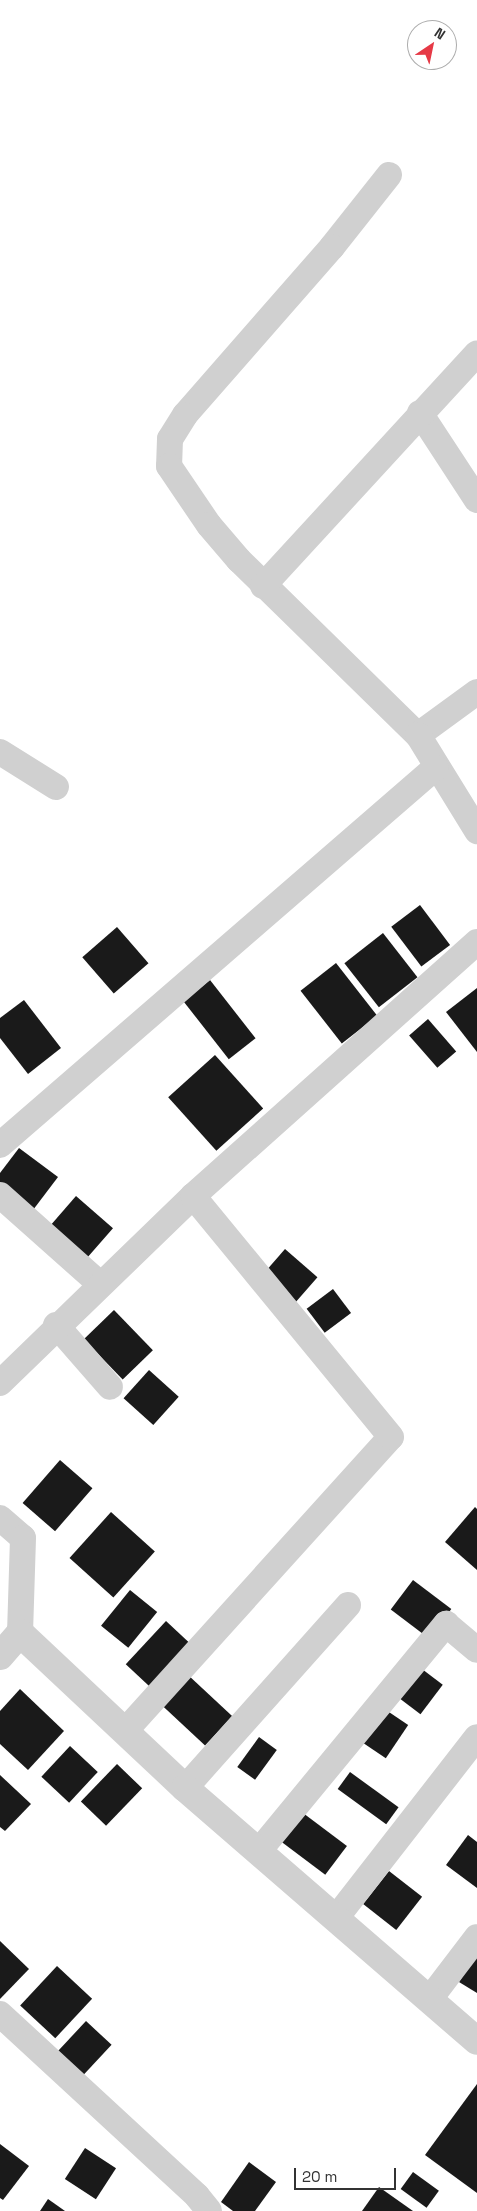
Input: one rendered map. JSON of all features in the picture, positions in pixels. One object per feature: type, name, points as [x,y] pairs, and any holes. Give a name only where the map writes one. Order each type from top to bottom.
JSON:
[{"type":"street","points":[[389,175],[332,247],[185,415],[170,439],[169,466],[209,525],[263,586],[418,735],[435,768],[477,831]]},
{"type":"street","points":[[263,586],[477,353]]},
{"type":"street","points":[[420,413],[477,500]]},
{"type":"street","points":[[418,735],[477,692]]},
{"type":"street","points":[[0,752],[56,787]]},
{"type":"street","points":[[0,1145],[435,768]]},
{"type":"street","points":[[0,1382],[56,1325],[193,1196],[477,942]]},
{"type":"street","points":[[0,1195],[100,1284]]},
{"type":"street","points":[[125,1731],[391,1437],[193,1196]]},
{"type":"street","points":[[56,1325],[110,1387]]},
{"type":"street","points":[[0,1518],[23,1538],[20,1633],[0,1656]]},
{"type":"street","points":[[185,1788],[348,1605]]},
{"type":"street","points":[[258,1852],[446,1624],[477,1650]]},
{"type":"street","points":[[20,1633],[185,1788],[477,2041]]},
{"type":"street","points":[[336,1918],[477,1738]]},
{"type":"street","points":[[429,2000],[477,1937]]},
{"type":"street","points":[[0,2014],[197,2196],[209,2211]]},
{"type":"building","points":[[420,905],[450,945],[421,967],[391,927]]},
{"type":"building","points":[[117,927],[148,963],[114,993],[82,957]]},
{"type":"building","points":[[383,933],[417,977],[379,1007],[344,963]]},
{"type":"building","points":[[336,963],[377,1016],[342,1044],[301,991]]},
{"type":"building","points":[[210,980],[256,1038],[229,1059],[183,1001]]},
{"type":"building","points":[[477,988],[477,1052],[446,1012]]},
{"type":"building","points":[[24,1000],[61,1048],[28,1074],[0,1038],[0,1018]]},
{"type":"building","points":[[428,1019],[456,1051],[437,1068],[409,1035]]},
{"type":"building","points":[[215,1055],[263,1109],[216,1151],[168,1097]]},
{"type":"building","points":[[19,1148],[58,1177],[33,1210],[0,1185],[0,1173]]},
{"type":"building","points":[[76,1196],[113,1228],[87,1258],[50,1226]]},
{"type":"building","points":[[285,1249],[317,1277],[296,1302],[263,1274]]},
{"type":"building","points":[[333,1289],[351,1313],[325,1333],[307,1309]]},
{"type":"building","points":[[114,1310],[153,1350],[123,1379],[84,1339]]},
{"type":"building","points":[[149,1370],[179,1397],[153,1425],[124,1398]]},
{"type":"building","points":[[60,1460],[92,1488],[55,1531],[23,1503]]},
{"type":"building","points":[[475,1507],[477,1509],[477,1570],[445,1542]]},
{"type":"building","points":[[111,1512],[155,1551],[113,1598],[70,1558]]},
{"type":"building","points":[[413,1580],[451,1609],[429,1638],[391,1610]]},
{"type":"building","points":[[130,1590],[157,1612],[128,1648],[101,1626]]},
{"type":"building","points":[[166,1621],[193,1646],[153,1689],[126,1664]]},
{"type":"building","points":[[418,1666],[443,1685],[420,1714],[396,1696]]},
{"type":"building","points":[[187,1674],[232,1716],[205,1746],[160,1703]]},
{"type":"building","points":[[20,1689],[64,1731],[28,1770],[0,1744],[0,1711]]},
{"type":"building","points":[[380,1706],[408,1725],[386,1758],[358,1739]]},
{"type":"building","points":[[259,1737],[277,1750],[255,1780],[237,1767]]},
{"type":"building","points":[[70,1746],[98,1772],[69,1803],[41,1777]]},
{"type":"building","points":[[117,1764],[142,1788],[106,1826],[81,1801]]},
{"type":"building","points":[[350,1772],[399,1807],[386,1824],[338,1789]]},
{"type":"building","points":[[0,1775],[31,1804],[5,1831],[0,1827]]},
{"type":"building","points":[[303,1813],[347,1846],[325,1875],[281,1842]]},
{"type":"building","points":[[468,1835],[477,1842],[477,1888],[446,1865]]},
{"type":"building","points":[[389,1871],[422,1897],[396,1930],[363,1904]]},
{"type":"building","points":[[0,1941],[29,1969],[0,1999]]},
{"type":"building","points":[[477,1953],[477,1993],[459,1982]]},
{"type":"building","points":[[57,1966],[92,1999],[55,2038],[20,2005]]},
{"type":"building","points":[[86,2021],[112,2045],[84,2075],[58,2051]]},
{"type":"building","points":[[477,2084],[477,2193],[425,2155]]},
{"type":"building","points":[[0,2144],[29,2166],[3,2200],[0,2198]]},
{"type":"building","points":[[85,2148],[116,2168],[96,2199],[65,2179]]},
{"type":"building","points":[[249,2162],[276,2182],[255,2211],[233,2211],[221,2202]]},
{"type":"building","points":[[413,2172],[439,2191],[427,2208],[401,2189]]},
{"type":"building","points":[[379,2187],[413,2211],[362,2211]]},
{"type":"building","points":[[48,2199],[65,2211],[40,2211]]}]
